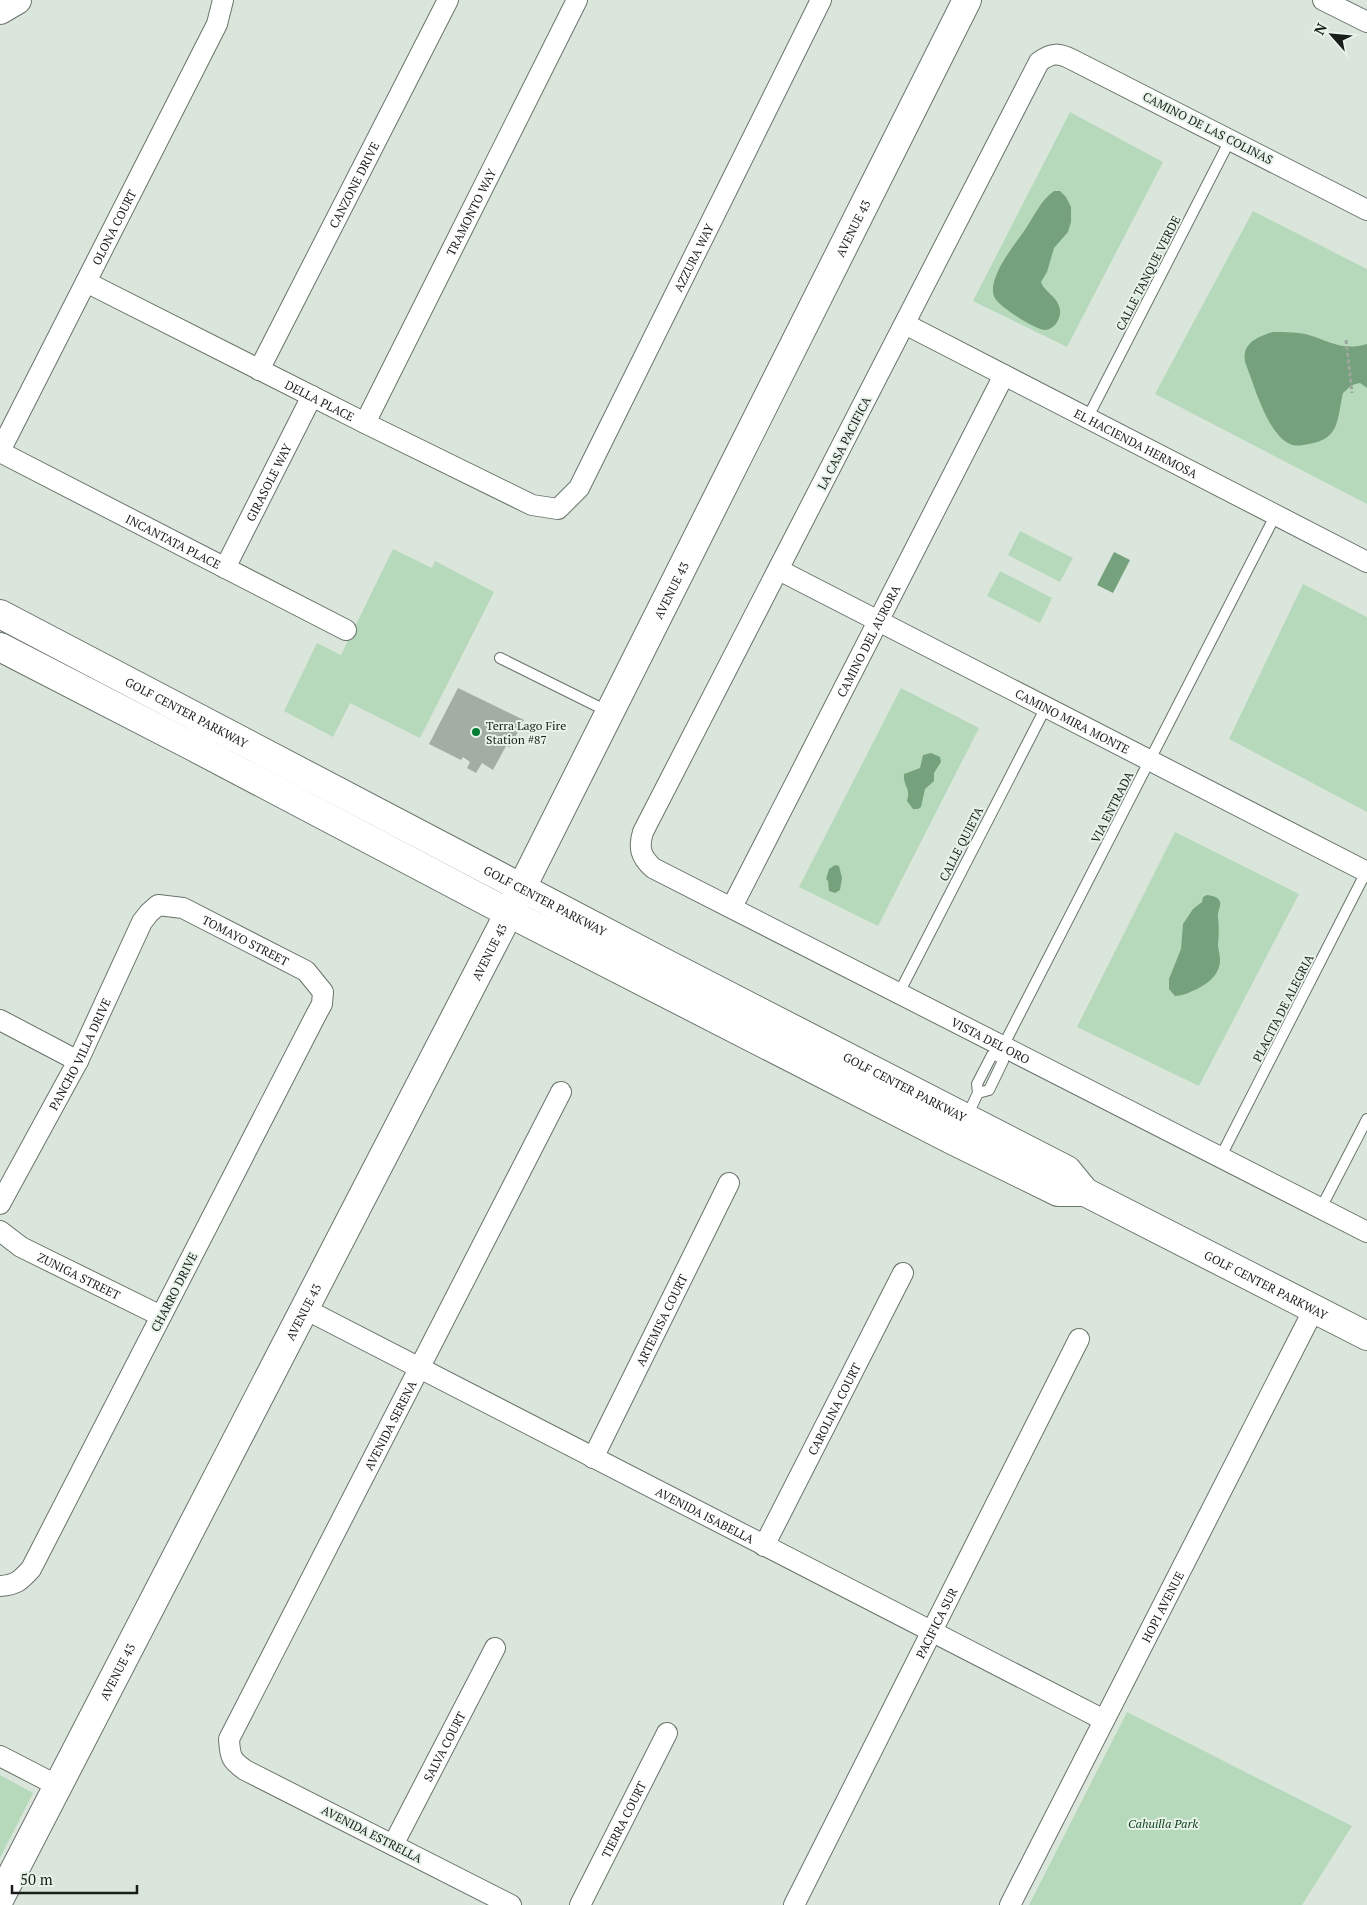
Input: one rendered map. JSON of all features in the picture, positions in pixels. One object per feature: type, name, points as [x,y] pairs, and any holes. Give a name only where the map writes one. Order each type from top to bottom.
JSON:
[{"type":"main road","points":[[0,10],[17,0]]},
{"type":"main road","name":"AVENUE 43","points":[[0,1898],[522,888],[967,0]]},
{"type":"main road","name":"GOLF CENTER PARKWAY","points":[[0,614],[522,888],[960,1130]]},
{"type":"main road","name":"GOLF CENTER PARKWAY","points":[[0,647],[509,913],[960,1130],[1067,1170],[1084,1192],[1367,1336]]},
{"type":"street","name":"OLONA COURT","points":[[0,452],[217,24],[222,0]]},
{"type":"street","name":"CANZONE DRIVE","points":[[260,370],[448,0]]},
{"type":"street","name":"TRAMONTO WAY","points":[[365,423],[577,0]]},
{"type":"street","name":"AZZURA WAY","points":[[558,509],[579,488],[821,0]]},
{"type":"street","points":[[1323,0],[1367,22]]},
{"type":"street","name":"CAMINO DE LAS COLINAS","points":[[1046,57],[1054,54],[1074,60],[1367,210]]},
{"type":"street","name":"LA CASA PACIFICA","points":[[643,832],[1028,83],[1039,62],[1046,57]]},
{"type":"street","name":"DELLA PLACE","points":[[86,282],[532,505],[558,509]]},
{"type":"street","name":"EL HACIENDA HERMOSA","points":[[905,324],[1367,562]]},
{"type":"street","name":"CAMINO DEL AURORA","points":[[732,907],[1004,375]]},
{"type":"street","name":"GIRASOLE WAY","points":[[224,568],[312,396]]},
{"type":"street","name":"INCANTATA PLACE","points":[[0,452],[346,630]]},
{"type":"street","name":"CAMINO MIRA MONTE","points":[[779,570],[1367,872]]},
{"type":"street","name":"VISTA DEL ORO","points":[[643,832],[639,843],[641,853],[645,861],[653,868],[899,993],[1000,1051],[1221,1156],[1367,1232]]},
{"type":"street","name":"TOMAYO STREET","points":[[158,905],[183,908],[306,971],[323,992]]},
{"type":"street","name":"PANCHO VILLA DRIVE","points":[[0,1204],[78,1060],[142,922],[158,905]]},
{"type":"street","name":"CHARRO DRIVE","points":[[6,1586],[23,1578],[31,1569],[322,1004],[323,992]]},
{"type":"street","points":[[0,1020],[78,1060]]},
{"type":"street","name":"AVENIDA SERENA","points":[[234,1762],[230,1750],[230,1739],[561,1092]]},
{"type":"street","name":"ARTEMISA COURT","points":[[594,1458],[729,1183]]},
{"type":"street","name":"ZUNIGA STREET","points":[[0,1231],[21,1247],[162,1316]]},
{"type":"street","name":"CAROLINA COURT","points":[[764,1546],[903,1273]]},
{"type":"street","name":"AVENIDA ISABELLA","points":[[305,1309],[1104,1720]]},
{"type":"street","name":"HOPI AVENUE","points":[[1010,1905],[1314,1309]]},
{"type":"street","name":"PACIFICA SUR","points":[[794,1905],[1080,1339]]},
{"type":"street","name":"SALVA COURT","points":[[393,1845],[495,1648]]},
{"type":"street","name":"TIERRA COURT","points":[[580,1905],[667,1734]]},
{"type":"street","points":[[0,1756],[58,1786]]},
{"type":"street","name":"AVENIDA ESTRELLA","points":[[234,1762],[245,1770],[511,1905]]},
{"type":"lane","name":"CALLE TANQUE VERDE","points":[[1088,417],[1230,140]]},
{"type":"lane","name":"VIA ENTRADA","points":[[960,1130],[978,1093],[989,1090],[1003,1061],[1000,1051],[1276,516]]},
{"type":"lane","points":[[500,658],[610,713]]},
{"type":"lane","name":"CALLE QUIETA","points":[[899,993],[1046,707]]},
{"type":"lane","name":"PLACITA DE ALEGRIA","points":[[1221,1156],[1367,872]]},
{"type":"lane","points":[[1321,1208],[1367,1119]]},
{"type":"path","points":[[1346,340],[1352,393]]},
{"type":"green space","points":[[1070,112],[1163,162],[1067,347],[973,301]]},
{"type":"green space","points":[[1253,211],[1367,269],[1367,504],[1155,394]]},
{"type":"green space","points":[[1020,531],[1073,558],[1060,582],[1008,555]]},
{"type":"green space","points":[[393,549],[432,568],[435,561],[494,592],[420,738],[350,703],[333,737],[284,711],[317,643],[341,655]]},
{"type":"green space","points":[[1000,571],[1052,598],[1040,623],[987,596]]},
{"type":"green space","points":[[1303,584],[1367,617],[1367,812],[1229,739]]},
{"type":"green space","points":[[901,688],[979,728],[878,926],[799,887]]},
{"type":"green space","points":[[1175,832],[1299,894],[1199,1086],[1077,1027]]},
{"type":"green space","name":"Cahuilla Park","points":[[1127,1712],[1352,1826],[1302,1905],[1029,1905]]},
{"type":"green space","points":[[0,1775],[33,1793],[0,1858]]},
{"type":"shaded area","points":[[1054,191],[1060,191],[1066,197],[1071,207],[1071,222],[1068,232],[1054,248],[1047,272],[1041,282],[1057,301],[1060,310],[1057,323],[1052,328],[1046,330],[1035,327],[1003,307],[994,297],[993,287],[1006,257],[1041,204]]},
{"type":"shaded area","points":[[1273,332],[1305,334],[1331,343],[1351,347],[1367,344],[1367,388],[1360,383],[1352,385],[1343,393],[1336,426],[1327,437],[1319,441],[1300,446],[1290,444],[1282,439],[1275,430],[1262,407],[1245,362],[1245,355],[1248,345],[1261,336]]},
{"type":"shaded area","points":[[1114,552],[1130,560],[1113,593],[1097,585]]},
{"type":"shaded area","points":[[931,753],[940,757],[941,762],[934,773],[934,781],[925,789],[921,807],[913,809],[907,801],[908,790],[904,774],[920,768],[923,755]]},
{"type":"shaded area","points":[[835,865],[839,866],[842,878],[840,890],[835,893],[829,891],[826,879],[829,869]]},
{"type":"shaded area","points":[[1207,895],[1216,897],[1220,902],[1218,946],[1220,965],[1210,981],[1186,994],[1175,996],[1169,989],[1169,979],[1181,949],[1183,924],[1193,909]]},
{"type":"building","name":"Terra Lago Fire Station #87","points":[[458,688],[524,720],[510,747],[506,746],[493,770],[482,763],[476,773],[467,768],[470,762],[463,757],[461,760],[429,744]]},
{"type":"place","name":"Terra Lago Fire Station #87","points":[[476,732]]}]
